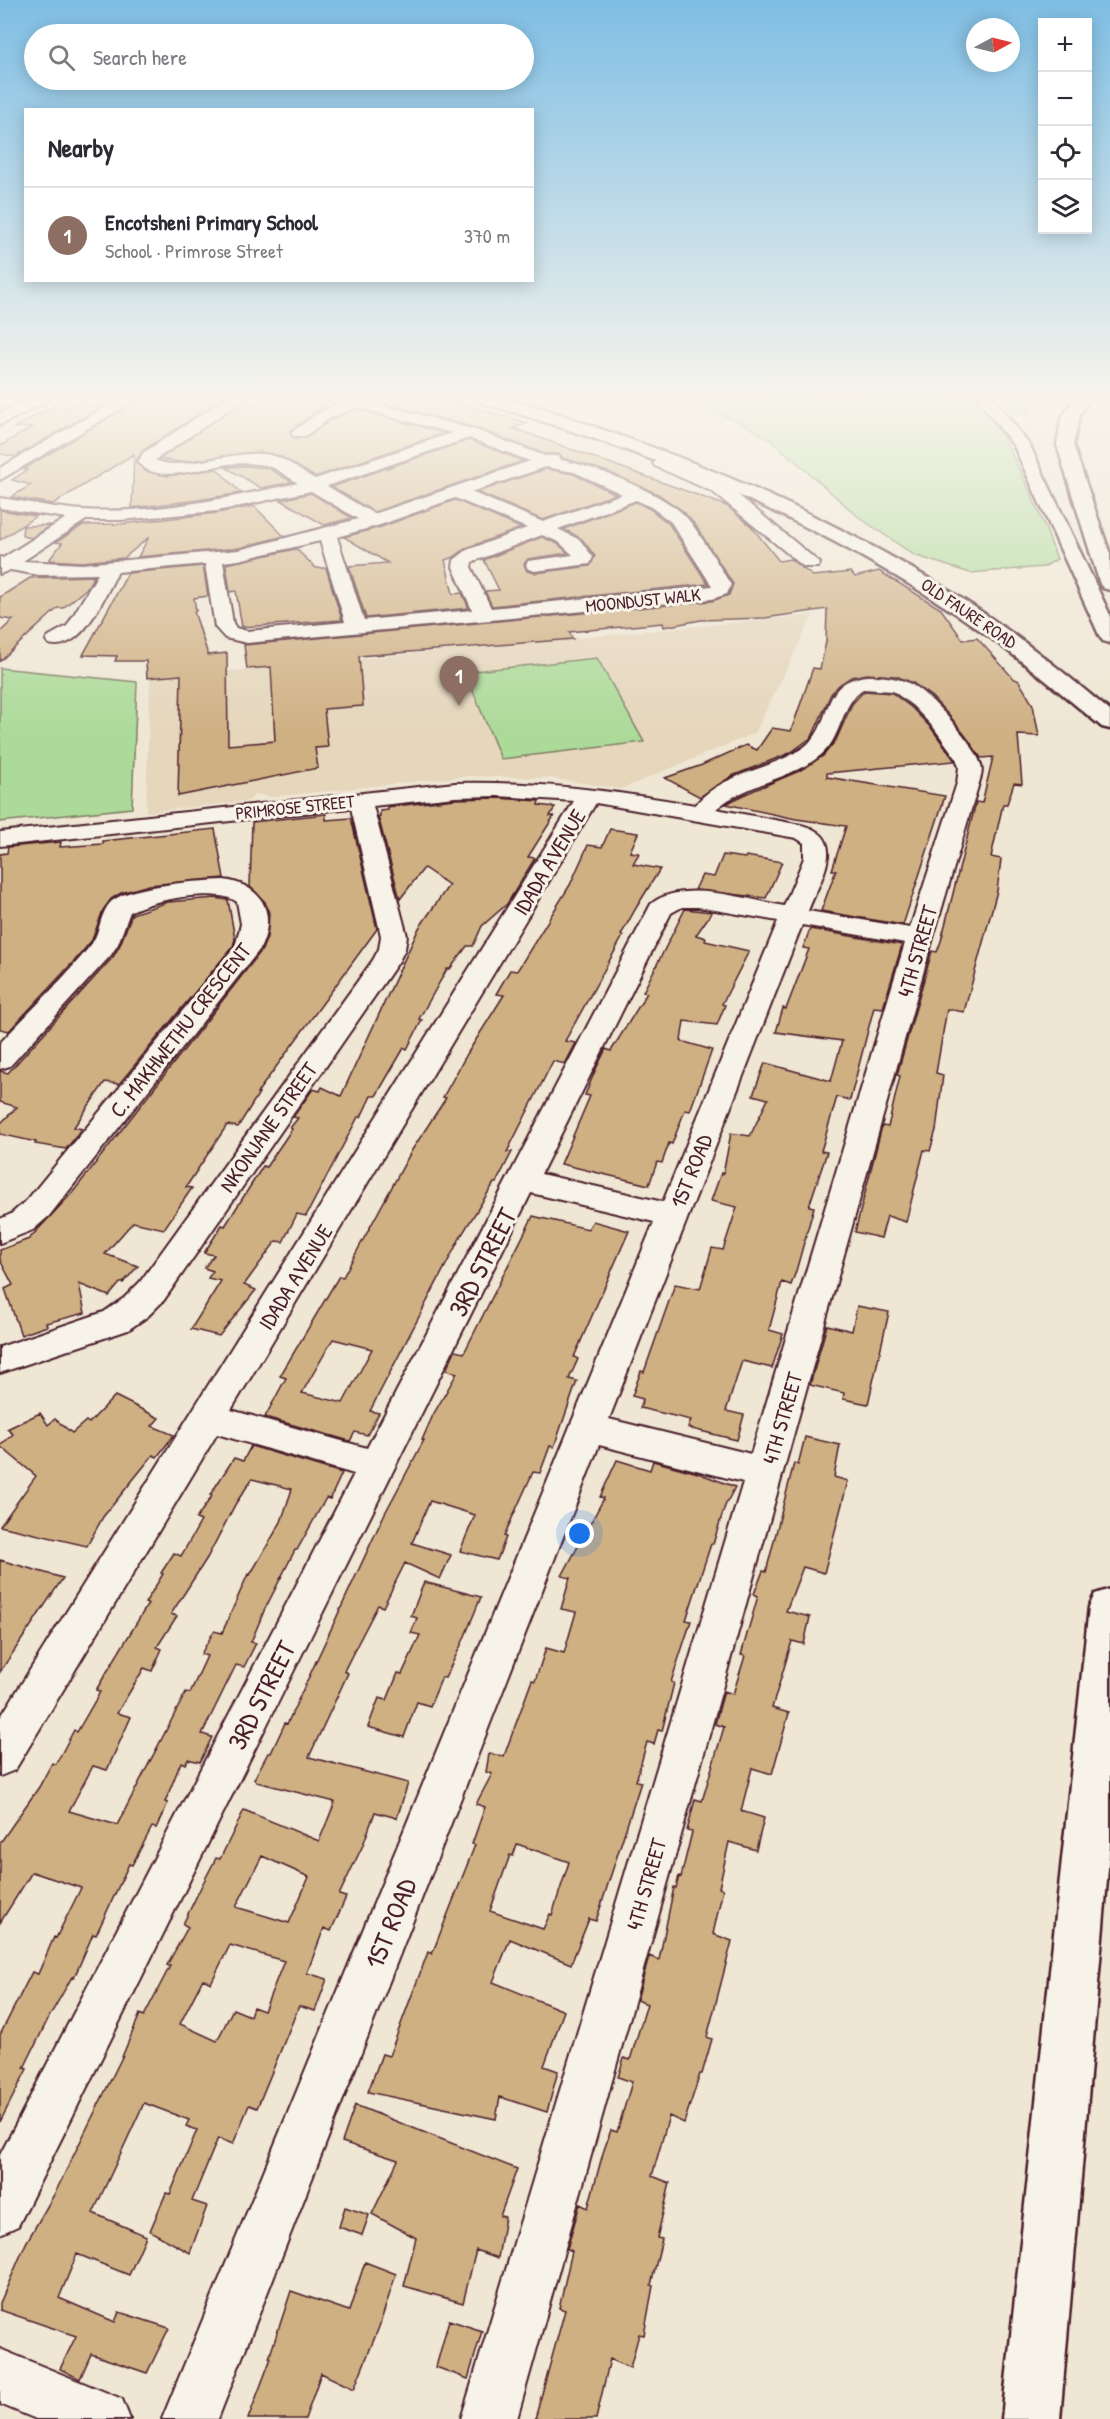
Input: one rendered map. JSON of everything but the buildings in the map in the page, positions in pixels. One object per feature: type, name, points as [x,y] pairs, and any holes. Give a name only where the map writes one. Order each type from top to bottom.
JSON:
[{"type":"main road","name":"OLD FAURE ROAD","points":[[788,510],[857,543],[956,602],[1044,667],[1110,722]]},
{"type":"main road","points":[[1051,510],[1110,637]]},
{"type":"main road","points":[[1086,510],[1110,584]]},
{"type":"main road","points":[[1031,2419],[1110,1607]]},
{"type":"street","points":[[50,510],[82,515],[121,515],[178,510]]},
{"type":"street","points":[[355,510],[374,521]]},
{"type":"street","points":[[2,565],[58,571],[213,558],[327,535],[407,510]]},
{"type":"street","points":[[499,510],[544,528],[574,544],[584,557],[578,561],[535,565]]},
{"type":"street","points":[[484,615],[462,567],[463,560],[473,554],[594,510]]},
{"type":"street","name":"MOONDUST WALK","points":[[213,558],[223,622],[226,631],[234,636],[262,637],[712,593],[720,590],[723,585],[720,578],[677,518],[666,510]]},
{"type":"street","points":[[748,510],[810,563]]},
{"type":"street","points":[[2,565],[82,515]]},
{"type":"street","points":[[327,535],[345,586],[356,627]]},
{"type":"street","points":[[56,640],[75,630],[111,568]]},
{"type":"street","name":"4TH STREET","points":[[489,2419],[920,938],[968,783],[970,765],[962,749],[929,710],[908,690],[877,683],[857,684],[849,687],[820,747],[721,794],[700,813]]},
{"type":"street","name":"PRIMROSE STREET","points":[[0,838],[482,788],[554,791],[589,796]]},
{"type":"street","name":"1ST ROAD","points":[[190,2419],[590,1428],[816,858],[818,845],[816,838],[802,831],[589,796]]},
{"type":"street","name":"IDADA AVENUE","points":[[0,1756],[589,796]]},
{"type":"street","name":"NKONJANE STREET","points":[[0,1360],[116,1321],[136,1307],[152,1291],[386,961],[392,949],[394,936],[360,799]]},
{"type":"street","name":"C. MAKHWETHU CRESCENT","points":[[0,1060],[102,949],[111,933],[118,910],[126,902],[152,895],[219,888],[232,889],[248,899],[255,924],[254,937],[247,949],[38,1208],[22,1222],[0,1232]]},
{"type":"street","name":"3RD STREET","points":[[0,2208],[660,909],[676,900],[698,898],[793,916]]},
{"type":"street","points":[[793,916],[920,938]]},
{"type":"street","name":"3RD STREET","points":[[523,1181],[674,1215]]},
{"type":"street","points":[[209,1418],[377,1466]]},
{"type":"street","points":[[590,1428],[766,1473]]},
{"type":"street","points":[[0,2376],[102,2419]]},
{"type":"shaded area","points":[[813,615],[755,733],[621,789],[551,778],[468,776],[270,797],[255,794],[249,801],[146,812],[150,679]]},
{"type":"green space","points":[[851,510],[1038,510],[1057,559],[1044,567],[970,573],[914,555]]},
{"type":"green space","points":[[597,658],[644,742],[501,759],[465,672]]},
{"type":"green space","points":[[0,668],[137,682],[132,808],[0,822]]},
{"type":"place","name":"Encotsheni Primary School","points":[[459,706]]}]
